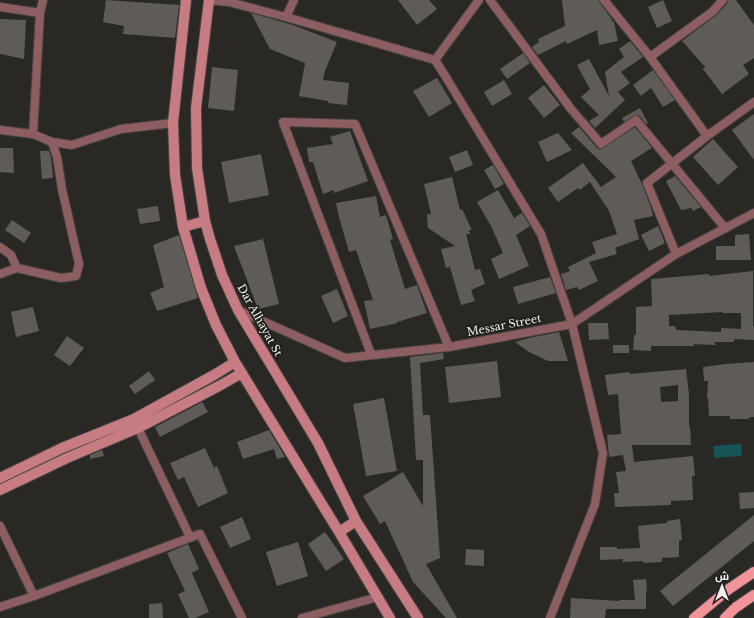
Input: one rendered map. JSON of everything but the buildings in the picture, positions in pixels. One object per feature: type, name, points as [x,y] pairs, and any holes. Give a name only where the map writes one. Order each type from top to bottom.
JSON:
[{"type":"main road","points":[[186,0],[173,122],[175,175],[183,227],[201,288],[216,325],[235,362],[390,618]]},
{"type":"main road","name":"Dar Alhayat St","points":[[209,0],[196,108],[197,168],[204,221],[222,275],[238,310],[318,443],[356,521],[418,618]]},
{"type":"main road","points":[[183,227],[204,221]]},
{"type":"main road","points":[[0,478],[62,448],[134,419],[214,376],[235,362]]},
{"type":"main road","points":[[0,490],[66,458],[138,428],[242,373]]},
{"type":"main road","points":[[339,532],[356,521]]},
{"type":"main road","points":[[694,618],[754,572]]},
{"type":"main road","points":[[725,618],[735,608],[754,595]]},
{"type":"street","points":[[33,134],[40,13],[43,0]]},
{"type":"street","points":[[209,0],[229,2],[286,17],[435,60],[541,234],[572,324],[603,453],[595,504],[550,618]]},
{"type":"street","points":[[286,17],[294,0]]},
{"type":"street","points":[[435,60],[479,0]]},
{"type":"street","points":[[490,0],[571,108],[602,144],[636,120],[725,228]]},
{"type":"street","points":[[604,0],[650,57],[707,136]]},
{"type":"street","points":[[650,57],[712,12],[723,0]]},
{"type":"street","points":[[0,7],[40,13]]},
{"type":"street","points":[[676,254],[647,183],[707,136],[754,102]]},
{"type":"street","points":[[0,130],[33,134],[52,142],[72,145],[121,129],[173,122]]},
{"type":"street","points":[[371,354],[283,122],[355,124],[449,346]]},
{"type":"street","points":[[0,274],[17,268],[61,278],[76,276],[79,264],[62,189],[57,156],[52,142]]},
{"type":"street","name":"Messar Street","points":[[238,310],[345,358],[449,346],[572,324],[676,254],[754,213]]},
{"type":"street","points":[[0,247],[11,255],[17,268]]},
{"type":"street","points":[[138,428],[190,537]]},
{"type":"street","points":[[0,526],[34,596]]},
{"type":"street","points":[[0,607],[34,596],[200,534],[242,618]]},
{"type":"street","points":[[303,618],[378,597]]},
{"type":"water","points":[[741,444],[742,456],[714,458],[713,446]]}]
